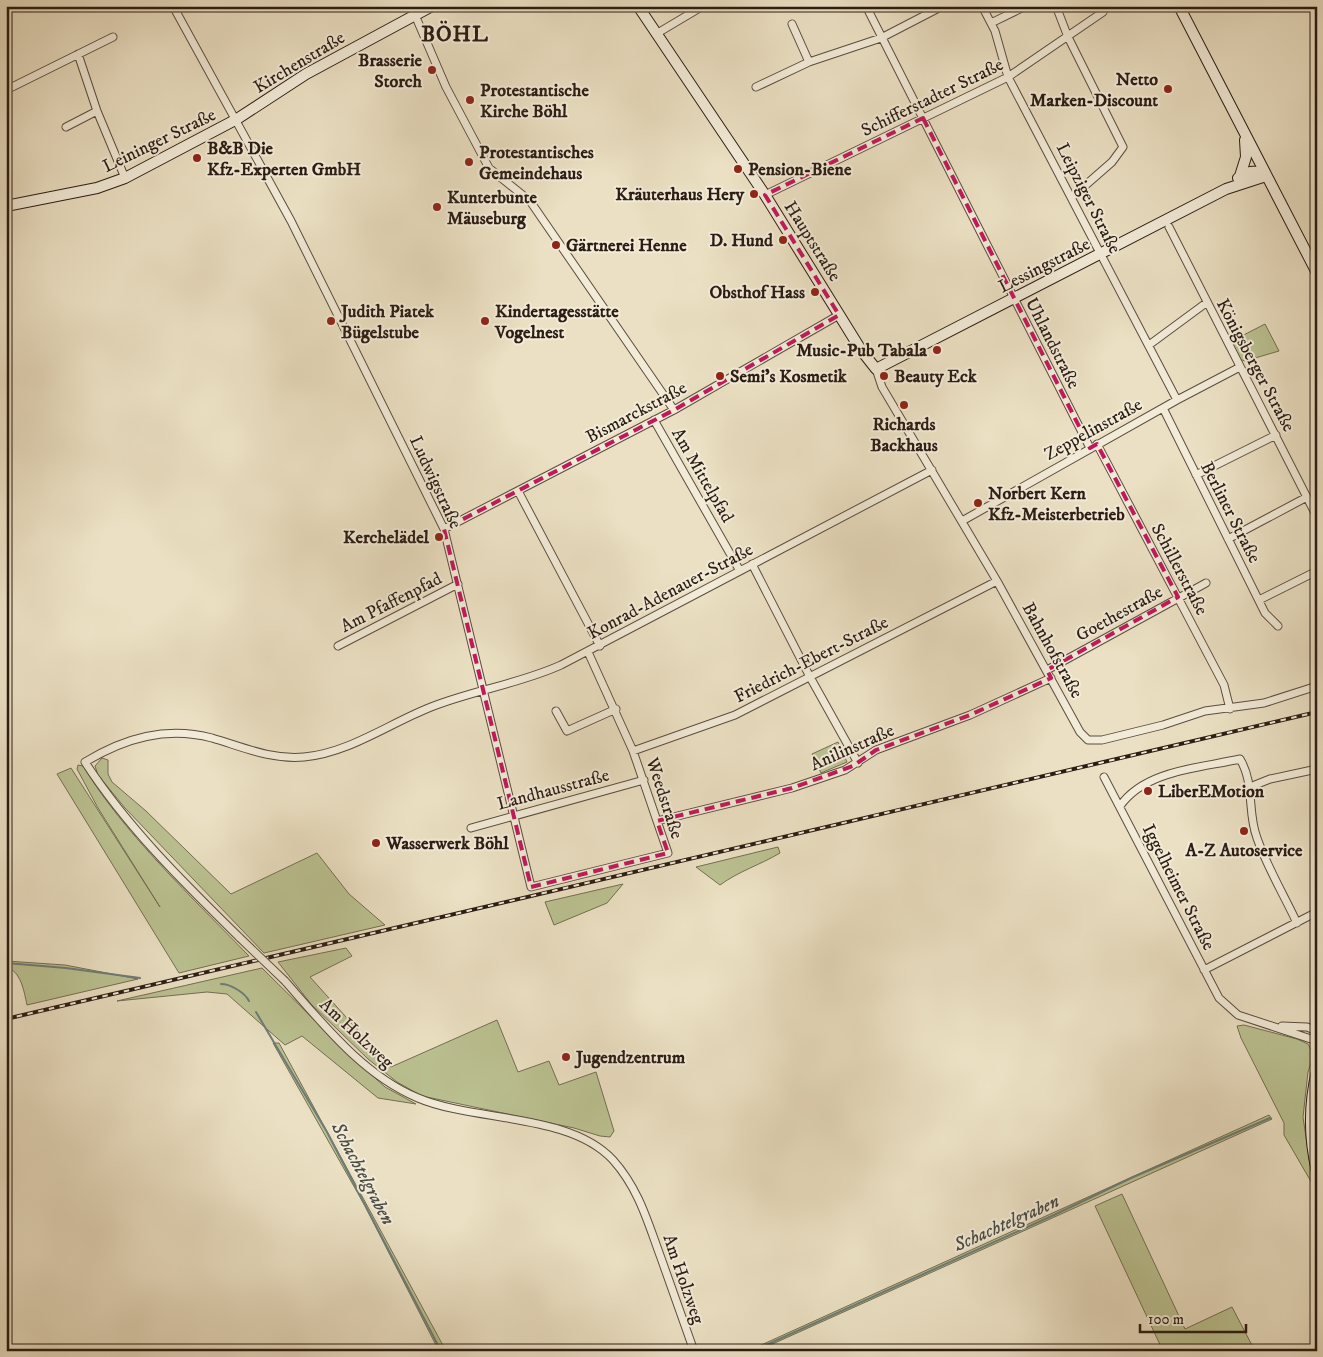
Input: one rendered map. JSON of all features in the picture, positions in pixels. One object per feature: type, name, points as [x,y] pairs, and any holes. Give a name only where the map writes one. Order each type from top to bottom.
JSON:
[{"type":"street","name":"Ludwigstraße","points":[[173,6],[291,221],[444,529],[482,692],[531,887]]},
{"type":"street","name":"Kirchenstraße","points":[[237,120],[306,74],[432,6]]},
{"type":"street","name":"Hauptstraße","points":[[638,6],[765,195],[860,350],[876,369]]},
{"type":"street","points":[[656,34],[703,6]]},
{"type":"street","name":"Uhlandstraße","points":[[866,6],[1090,448]]},
{"type":"street","name":"Leipziger Straße","points":[[982,6],[991,23],[1008,77],[1177,400]]},
{"type":"street","points":[[991,23],[1026,6]]},
{"type":"street","points":[[1056,6],[1068,37],[1123,147],[1112,162],[1072,197]]},
{"type":"street","points":[[1179,6],[1317,273]]},
{"type":"street","points":[[756,87],[809,62],[881,38],[937,9]]},
{"type":"street","name":"Schifferstadter Straße","points":[[765,195],[1008,77],[1103,12]]},
{"type":"street","points":[[415,15],[446,87],[489,168],[530,201],[674,410]]},
{"type":"street","points":[[792,24],[809,62]]},
{"type":"street","points":[[6,90],[113,37]]},
{"type":"street","points":[[78,54],[97,111],[125,178]]},
{"type":"street","points":[[66,127],[97,111]]},
{"type":"street","name":"Leininger Straße","points":[[6,206],[97,188],[125,178],[237,120]]},
{"type":"street","points":[[1245,134],[1246,157],[1240,176],[1265,173]]},
{"type":"street","name":"Lessingstraße","points":[[876,369],[1226,189],[1265,173]]},
{"type":"street","name":"Lessingstraße","points":[[1226,189],[1240,176]]},
{"type":"street","name":"Königsberger Straße","points":[[1169,227],[1206,303],[1317,517]]},
{"type":"street","points":[[1149,345],[1206,303]]},
{"type":"street","name":"Bismarckstraße","points":[[444,529],[674,410],[839,315]]},
{"type":"street","name":"Zeppelinstraße","points":[[962,520],[1240,367]]},
{"type":"street","name":"Bahnhofstraße","points":[[876,369],[882,386],[997,581],[1080,732],[1088,740],[1169,724],[1198,713],[1264,702],[1317,686]]},
{"type":"street","name":"Berliner Straße","points":[[1163,408],[1269,620],[1278,626]]},
{"type":"street","name":"Am Mittelpfad","points":[[654,420],[740,571]]},
{"type":"street","points":[[1196,475],[1276,435]]},
{"type":"street","name":"Schillerstraße","points":[[1098,444],[1224,685],[1230,709]]},
{"type":"street","name":"Konrad-Adenauer-Straße","points":[[85,762],[130,740],[169,733],[196,735],[264,754],[305,757],[344,746],[444,702],[534,677],[588,652],[932,470]]},
{"type":"street","points":[[518,492],[600,646]]},
{"type":"street","points":[[1228,539],[1307,497]]},
{"type":"street","points":[[752,564],[810,677],[858,763]]},
{"type":"street","points":[[1259,600],[1317,571]]},
{"type":"street","name":"Friedrich-Ebert-Straße","points":[[633,750],[735,715],[997,581]]},
{"type":"street","name":"Goethestraße","points":[[1047,670],[1206,583]]},
{"type":"street","name":"Am Pfaffenpfad","points":[[338,646],[458,584]]},
{"type":"street","name":"Weedstraße","points":[[531,887],[668,853],[633,750],[616,709],[588,652]]},
{"type":"street","name":"Anilinstraße","points":[[657,821],[792,788],[845,770],[883,747],[970,715],[1051,678]]},
{"type":"street","points":[[556,711],[567,730],[616,709]]},
{"type":"street","points":[[1120,806],[1132,792],[1152,780],[1240,759],[1246,770],[1250,787],[1256,838],[1297,923]]},
{"type":"street","name":"Am Holzweg","points":[[85,762],[107,794],[140,834],[195,894],[285,981],[314,1014],[364,1063],[391,1084],[437,1105],[571,1134],[612,1158],[639,1197],[694,1351]]},
{"type":"street","points":[[1250,787],[1270,779],[1317,769]]},
{"type":"street","name":"Iggelheimer Straße","points":[[1104,777],[1219,998],[1230,1009],[1248,1018],[1274,1025]]},
{"type":"street","name":"Landhausstraße","points":[[471,828],[644,780]]},
{"type":"street","points":[[1204,970],[1317,912]]},
{"type":"street","points":[[1274,1025],[1317,1026]]},
{"type":"street","points":[[1274,1025],[1317,1041]]},
{"type":"street","points":[[1306,1027],[1317,1032]]},
{"type":"street","points":[[1317,1071],[1311,1117],[1312,1142],[1317,1171]]},
{"type":"highlighted area","points":[[923,118],[1090,448],[1097,444],[1178,597],[1047,670],[1051,678],[970,715],[876,750],[853,766],[792,788],[657,821],[668,853],[531,887],[444,529],[674,410],[839,315],[765,195]]},
{"type":"green space","points":[[1265,324],[1279,351],[1245,361],[1239,359],[1230,342]]},
{"type":"green space","points":[[838,742],[847,762],[821,773],[812,754]]},
{"type":"green space","points":[[102,758],[108,760],[108,774],[112,782],[146,811],[231,894],[317,853],[349,894],[385,925],[264,953],[125,808],[98,775],[95,766]]},
{"type":"green space","points":[[78,765],[83,766],[100,792],[139,841],[249,956],[179,973],[57,774],[71,768],[160,907],[98,808],[77,769]]},
{"type":"green space","points":[[778,847],[780,853],[720,885],[696,867]]},
{"type":"green space","points":[[623,884],[607,903],[554,925],[545,902]]},
{"type":"green space","points":[[346,948],[352,956],[310,977],[391,1067],[497,1020],[518,1072],[549,1061],[559,1085],[596,1072],[614,1131],[610,1137],[422,1096],[397,1082],[368,1059],[311,1004],[278,962]]},
{"type":"green space","points":[[6,961],[65,965],[138,979],[27,1005],[21,982],[11,969],[6,967]]},
{"type":"green space","points":[[262,968],[385,1087],[416,1104],[378,1098],[302,1036],[285,1045],[227,994],[207,992],[117,1001]]},
{"type":"green space","points":[[1244,1025],[1297,1039],[1308,1044],[1314,1055],[1308,1072],[1303,1117],[1313,1185],[1284,1135],[1284,1123],[1241,1038],[1237,1026]]},
{"type":"green space","points":[[273,1043],[279,1043],[446,1351],[439,1351],[365,1206]]},
{"type":"green space","points":[[1269,1115],[1272,1119],[757,1351],[748,1351]]},
{"type":"green space","points":[[1122,1194],[1185,1329],[1232,1307],[1255,1351],[1163,1351],[1095,1206]]},
{"type":"waterway","name":"Schachtelgraben","points":[[6,963],[66,968],[140,978]]},
{"type":"waterway","name":"Schachtelgraben","points":[[221,984],[237,990],[249,1001]]},
{"type":"waterway","name":"Schachtelgraben","points":[[256,1012],[327,1132],[441,1351]]},
{"type":"waterway","name":"Schachtelgraben","points":[[753,1351],[1054,1215],[1131,1178],[1270,1118]]},
{"type":"railway","points":[[6,1019],[1317,712]]},
{"type":"place","name":"Brasserie Storch","points":[[432,70]]},
{"type":"place","name":"Netto Marken-Discount","points":[[1168,89]]},
{"type":"place","name":"Protestantische Kirche Böhl","points":[[470,100]]},
{"type":"place","name":"B&B Die Kfz-Experten GmbH","points":[[197,158]]},
{"type":"place","name":"Protestantisches Gemeindehaus","points":[[469,162]]},
{"type":"place","name":"Pension-Biene","points":[[738,169]]},
{"type":"place","name":"Kräuterhaus Hery","points":[[754,194]]},
{"type":"place","name":"Kunterbunte Mäuseburg","points":[[437,207]]},
{"type":"place","name":"D. Hund","points":[[783,240]]},
{"type":"place","name":"Gärtnerei Henne","points":[[556,245]]},
{"type":"place","name":"Obsthof Hass","points":[[815,292]]},
{"type":"place","name":"Judith Piatek Bügelstube","points":[[331,321]]},
{"type":"place","name":"Kindertagesstätte Vogelnest","points":[[485,321]]},
{"type":"place","name":"Music-Pub Tabala","points":[[937,350]]},
{"type":"place","name":"Semi's Kosmetik","points":[[720,376]]},
{"type":"place","name":"Beauty Eck","points":[[884,376]]},
{"type":"place","name":"Richards Backhaus","points":[[904,405]]},
{"type":"place","name":"Norbert Kern Kfz-Meisterbetrieb","points":[[978,503]]},
{"type":"place","name":"Kerchelädel","points":[[439,537]]},
{"type":"place","name":"LiberEMotion","points":[[1148,791]]},
{"type":"place","name":"A-Z Autoservice","points":[[1244,831]]},
{"type":"place","name":"Wasserwerk Böhl","points":[[376,843]]},
{"type":"place","name":"Jugendzentrum","points":[[566,1057]]},
{"type":"district","name":"BÖHL","points":[[455,33]]}]
